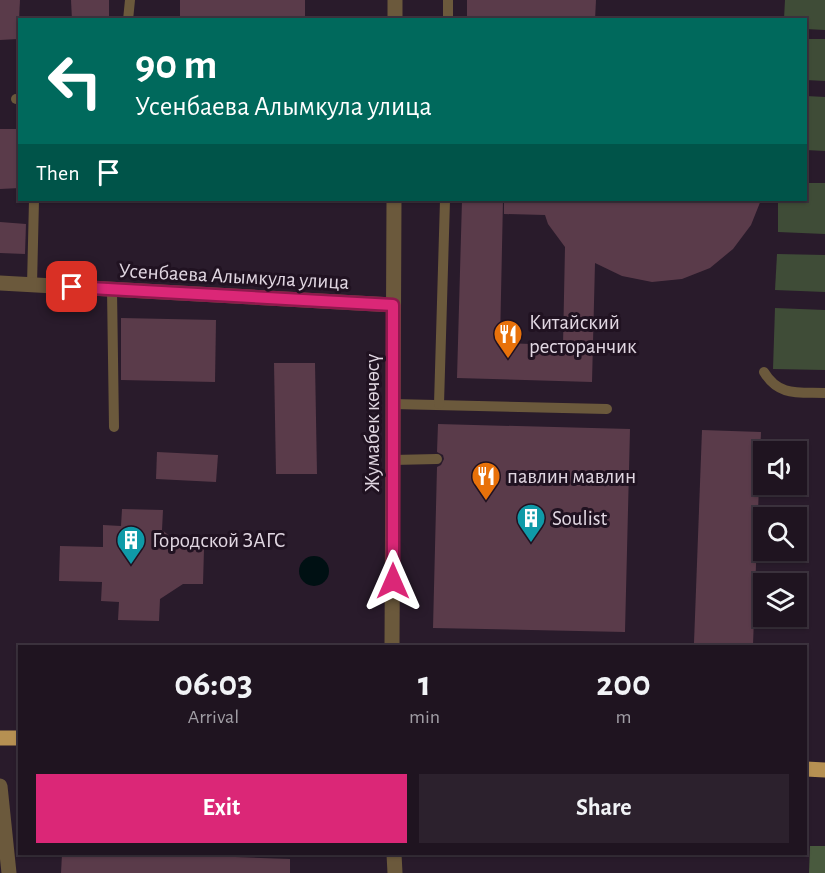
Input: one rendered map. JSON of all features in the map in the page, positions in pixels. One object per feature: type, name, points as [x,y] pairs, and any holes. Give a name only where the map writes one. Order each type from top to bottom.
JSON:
[{"type":"main road","points":[[0,738],[18,738]]},
{"type":"main road","points":[[807,769],[825,770]]},
{"type":"street","points":[[395,0],[395,18]]},
{"type":"street","name":"Жумабек көчөсү","points":[[392,645],[394,201]]},
{"type":"street","name":"Усенбаева Алымкула улица","points":[[0,283],[393,305]]},
{"type":"street","points":[[0,786],[9,873]]},
{"type":"street","points":[[394,855],[395,873]]},
{"type":"lane","points":[[128,18],[130,0]]},
{"type":"lane","points":[[448,0],[448,18]]},
{"type":"lane","points":[[32,285],[34,201]]},
{"type":"lane","points":[[439,404],[445,201]]},
{"type":"lane","points":[[111,290],[114,427]]},
{"type":"lane","points":[[764,372],[771,385],[783,390],[825,393]]},
{"type":"lane","points":[[393,404],[607,409]]},
{"type":"lane","points":[[393,460],[437,459]]},
{"type":"green space","points":[[785,0],[825,0],[825,30],[807,29],[807,18],[784,18]]},
{"type":"green space","points":[[807,39],[825,39],[825,81],[807,80]]},
{"type":"green space","points":[[807,96],[825,97],[825,151],[807,150]]},
{"type":"green space","points":[[807,183],[825,183],[825,234],[778,232],[778,201],[807,201]]},
{"type":"green space","points":[[777,254],[825,255],[825,292],[775,290]]},
{"type":"green space","points":[[775,308],[825,310],[825,370],[773,369]]},
{"type":"green space","points":[[810,846],[825,846],[825,873],[809,873]]},
{"type":"shaded area","points":[[314,556],[325,560],[329,571],[325,582],[314,586],[303,582],[299,571],[303,560]]},
{"type":"building","points":[[0,0],[20,0],[18,39],[0,40]]},
{"type":"building","points":[[71,0],[109,0],[109,18],[72,18]]},
{"type":"building","points":[[180,0],[305,0],[305,18],[180,18]]},
{"type":"building","points":[[467,0],[596,0],[595,18],[467,18]]},
{"type":"building","points":[[0,129],[18,129],[18,188],[0,189]]},
{"type":"building","points":[[462,201],[503,201],[500,343],[563,345],[565,247],[548,224],[545,215],[504,214],[504,201],[761,201],[751,225],[733,249],[710,268],[682,279],[652,282],[622,276],[595,263],[592,382],[457,378]]},
{"type":"building","points":[[0,222],[26,224],[25,254],[0,253]]},
{"type":"building","points":[[121,318],[216,320],[215,382],[121,380]]},
{"type":"building","points":[[274,363],[315,363],[317,474],[276,474]]},
{"type":"building","name":"Soulist","points":[[438,424],[630,429],[625,632],[433,628],[437,467],[444,459],[443,455],[437,452]]},
{"type":"building","points":[[702,430],[761,432],[761,441],[753,441],[753,495],[759,495],[758,507],[753,507],[753,561],[756,561],[756,573],[753,573],[753,645],[694,643]]},
{"type":"building","points":[[157,452],[218,455],[216,482],[156,479]]},
{"type":"building","name":"Городской ЗАГС","points":[[122,509],[163,510],[162,530],[185,548],[204,549],[203,584],[183,584],[160,599],[159,621],[118,620],[119,602],[101,601],[102,582],[59,581],[60,546],[103,547],[103,525],[121,526]]},
{"type":"building","points":[[62,855],[180,855],[290,859],[290,873],[61,873]]},
{"type":"place","name":"Китайский ресторанчик","points":[[508,360]]},
{"type":"place","name":"павлин мавлин","points":[[486,502]]},
{"type":"place","name":"Soulist","points":[[531,544]]},
{"type":"place","name":"Городской ЗАГС","points":[[131,566]]},
{"type":"route","points":[[72,287],[393,305],[393,581]]}]
